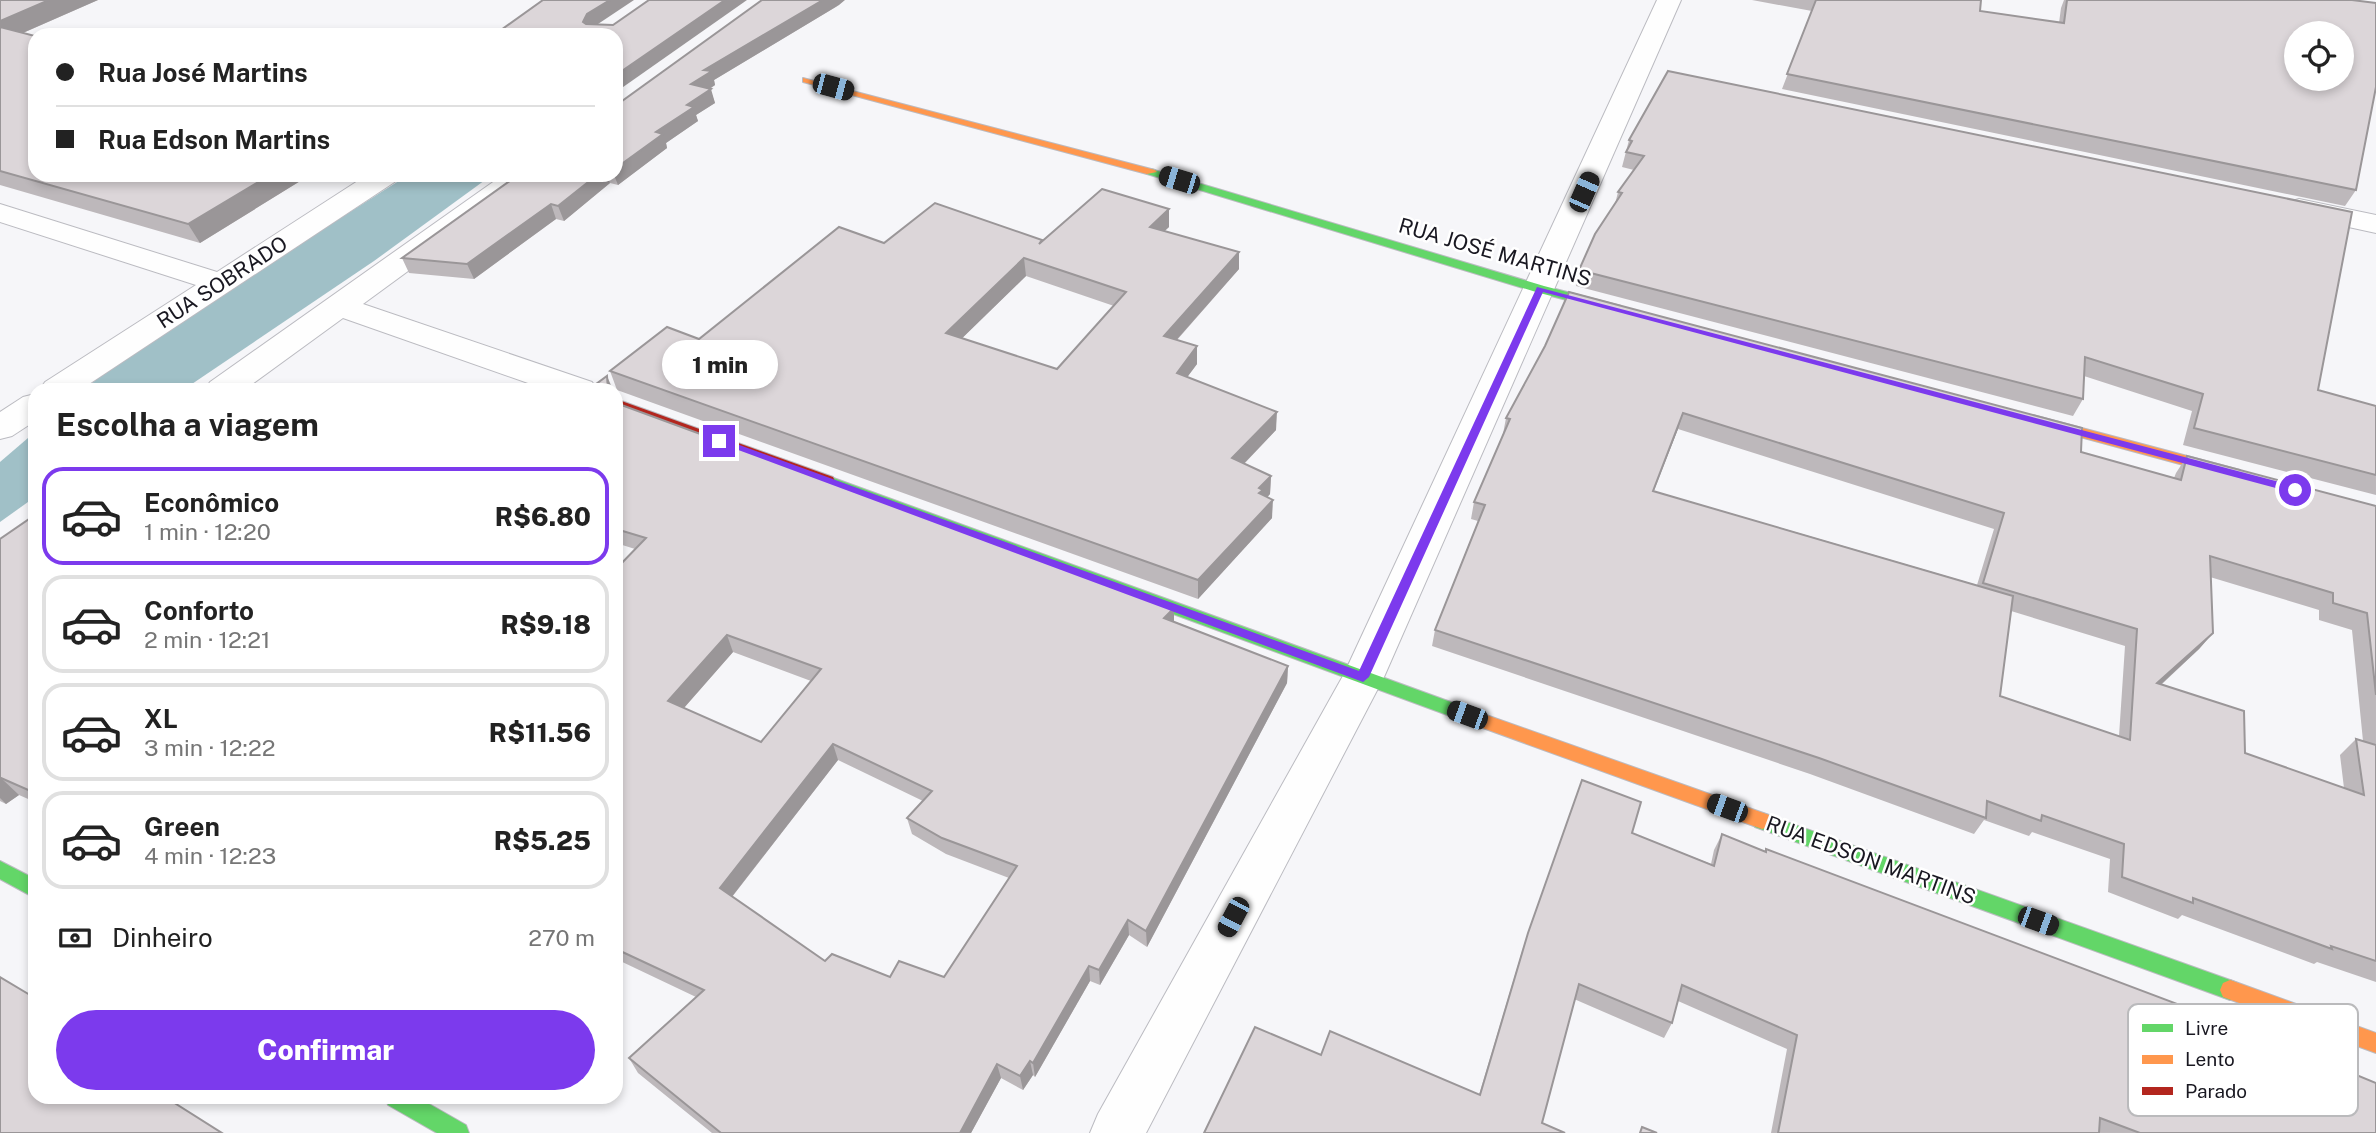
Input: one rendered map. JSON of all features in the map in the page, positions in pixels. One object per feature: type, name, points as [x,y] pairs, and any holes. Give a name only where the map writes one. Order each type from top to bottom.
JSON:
[{"type":"street","points":[[1117,1133],[1363,677],[1540,289],[1652,73],[1669,0]]},
{"type":"street","name":"RUA JOSÉ MARTINS","points":[[807,80],[1153,172],[1540,289],[1634,314]]},
{"type":"street","name":"RUA SOBRADO","points":[[68,383],[375,182]]},
{"type":"street","points":[[232,383],[511,182]]},
{"type":"street","points":[[2280,204],[2376,224]]},
{"type":"street","points":[[0,213],[220,283]]},
{"type":"street","points":[[341,307],[417,331],[561,383]]},
{"type":"street","name":"RUA EDSON MARTINS","points":[[623,406],[1363,677],[2268,1004]]},
{"type":"street","points":[[0,428],[28,410]]},
{"type":"street","points":[[2012,414],[2255,479]]},
{"type":"street","points":[[0,869],[28,885]]},
{"type":"street","name":"RUA EDSON MARTINS","points":[[2358,1036],[2376,1043]]},
{"type":"street","points":[[408,1104],[458,1133]]},
{"type":"water","points":[[397,182],[482,182],[374,261],[193,383],[92,383],[124,356]]},
{"type":"water","points":[[28,438],[28,502],[0,522],[0,462]]},
{"type":"building","points":[[0,0],[49,0],[0,21]]},
{"type":"building","points":[[543,0],[610,0],[587,14],[583,22],[613,25],[649,0],[725,0],[623,70],[623,28],[504,28]]},
{"type":"building","points":[[762,0],[823,0],[704,70],[712,71],[691,84],[711,89],[687,105],[694,107],[656,132],[663,134],[623,163],[623,100]]},
{"type":"building","points":[[1816,0],[1981,0],[1980,11],[2064,23],[2067,0],[2352,0],[2376,3],[2376,87],[2356,190],[1787,74]]},
{"type":"building","points":[[0,27],[28,34],[28,179],[0,171]]},
{"type":"building","points":[[1668,71],[2352,212],[2318,390],[2376,406],[2376,475],[2194,428],[2203,394],[2085,357],[2083,399],[1579,270],[1595,234],[1622,193],[1618,192],[1644,156],[1626,152],[1632,141],[1629,140]]},
{"type":"building","points":[[39,182],[258,182],[188,224]]},
{"type":"building","points":[[508,182],[588,182],[558,206],[551,204],[467,264],[402,258]]},
{"type":"building","points":[[1102,189],[1169,209],[1150,227],[1239,252],[1164,336],[1197,346],[1177,373],[1277,412],[1232,458],[1271,476],[1259,488],[1263,490],[1259,493],[1273,500],[1198,580],[610,371],[667,327],[699,339],[839,227],[884,243],[935,203],[1042,240],[1039,244]],"holes":[[[1024,258],[1126,292],[1057,369],[946,333]]]},
{"type":"building","points":[[1569,292],[2082,428],[2081,452],[2181,480],[2187,456],[2376,506],[2376,695],[2367,613],[2333,603],[2333,593],[2210,556],[2213,633],[2157,683],[2244,711],[2245,753],[2364,795],[2356,739],[2376,745],[2376,961],[2331,946],[2332,949],[2193,898],[2193,903],[2122,877],[2124,844],[2042,815],[2041,821],[1987,801],[1986,818],[1819,758],[1435,630],[1485,505],[1474,502],[1510,419],[1506,418],[1545,346]],"holes":[[[1683,413],[2004,513],[1983,583],[2137,629],[2130,740],[2000,696],[2013,596],[1653,491]]]},
{"type":"building","points":[[607,376],[608,383],[598,383]]},
{"type":"building","points":[[623,406],[1174,608],[1164,618],[1288,666],[1146,931],[1128,920],[1099,970],[1089,966],[1033,1063],[1030,1061],[1020,1076],[997,1064],[960,1133],[721,1133],[629,1058],[704,990],[623,952],[623,562],[646,538],[623,531]],"holes":[[[727,635],[821,669],[761,742],[668,701]],[[833,744],[932,791],[907,818],[942,838],[1017,866],[944,977],[899,961],[890,977],[832,954],[825,961],[720,888]]]},
{"type":"building","points":[[28,520],[28,790],[0,779],[0,539]]},
{"type":"building","points":[[1582,780],[1641,802],[1632,833],[1714,866],[1722,834],[2177,1004],[2128,1004],[2128,1116],[2358,1116],[2358,1076],[2376,1083],[2376,1133],[2140,1133],[2100,1118],[2099,1133],[1778,1133],[1797,1035],[1682,985],[1672,1023],[1579,984],[1542,1123],[1565,1133],[1204,1133],[1255,1027],[1321,1055],[1330,1031],[1480,1095],[1528,933]]},
{"type":"building","points":[[0,977],[28,994],[28,1104],[176,1104],[222,1133],[0,1133]]},
{"type":"building","points":[[1642,1127],[1657,1133],[1640,1133]]},
{"type":"traffic: fast","points":[[1151,172],[1540,289],[1616,309]]},
{"type":"traffic: fast","points":[[828,481],[1475,718]]},
{"type":"traffic: fast","points":[[1762,821],[2230,990]]},
{"type":"traffic: fast","points":[[0,869],[28,885]]},
{"type":"traffic: fast","points":[[408,1104],[458,1133]]},
{"type":"traffic: slow","points":[[807,80],[1151,172]]},
{"type":"traffic: slow","points":[[2033,420],[2235,474]]},
{"type":"traffic: slow","points":[[1475,718],[1762,821]]},
{"type":"traffic: slow","points":[[2230,990],[2269,1004]]},
{"type":"traffic: slow","points":[[2358,1036],[2376,1043]]},
{"type":"traffic: jam","points":[[623,406],[828,481]]},
{"type":"route","points":[[719,441],[1363,677],[1540,289],[2295,490]]}]
